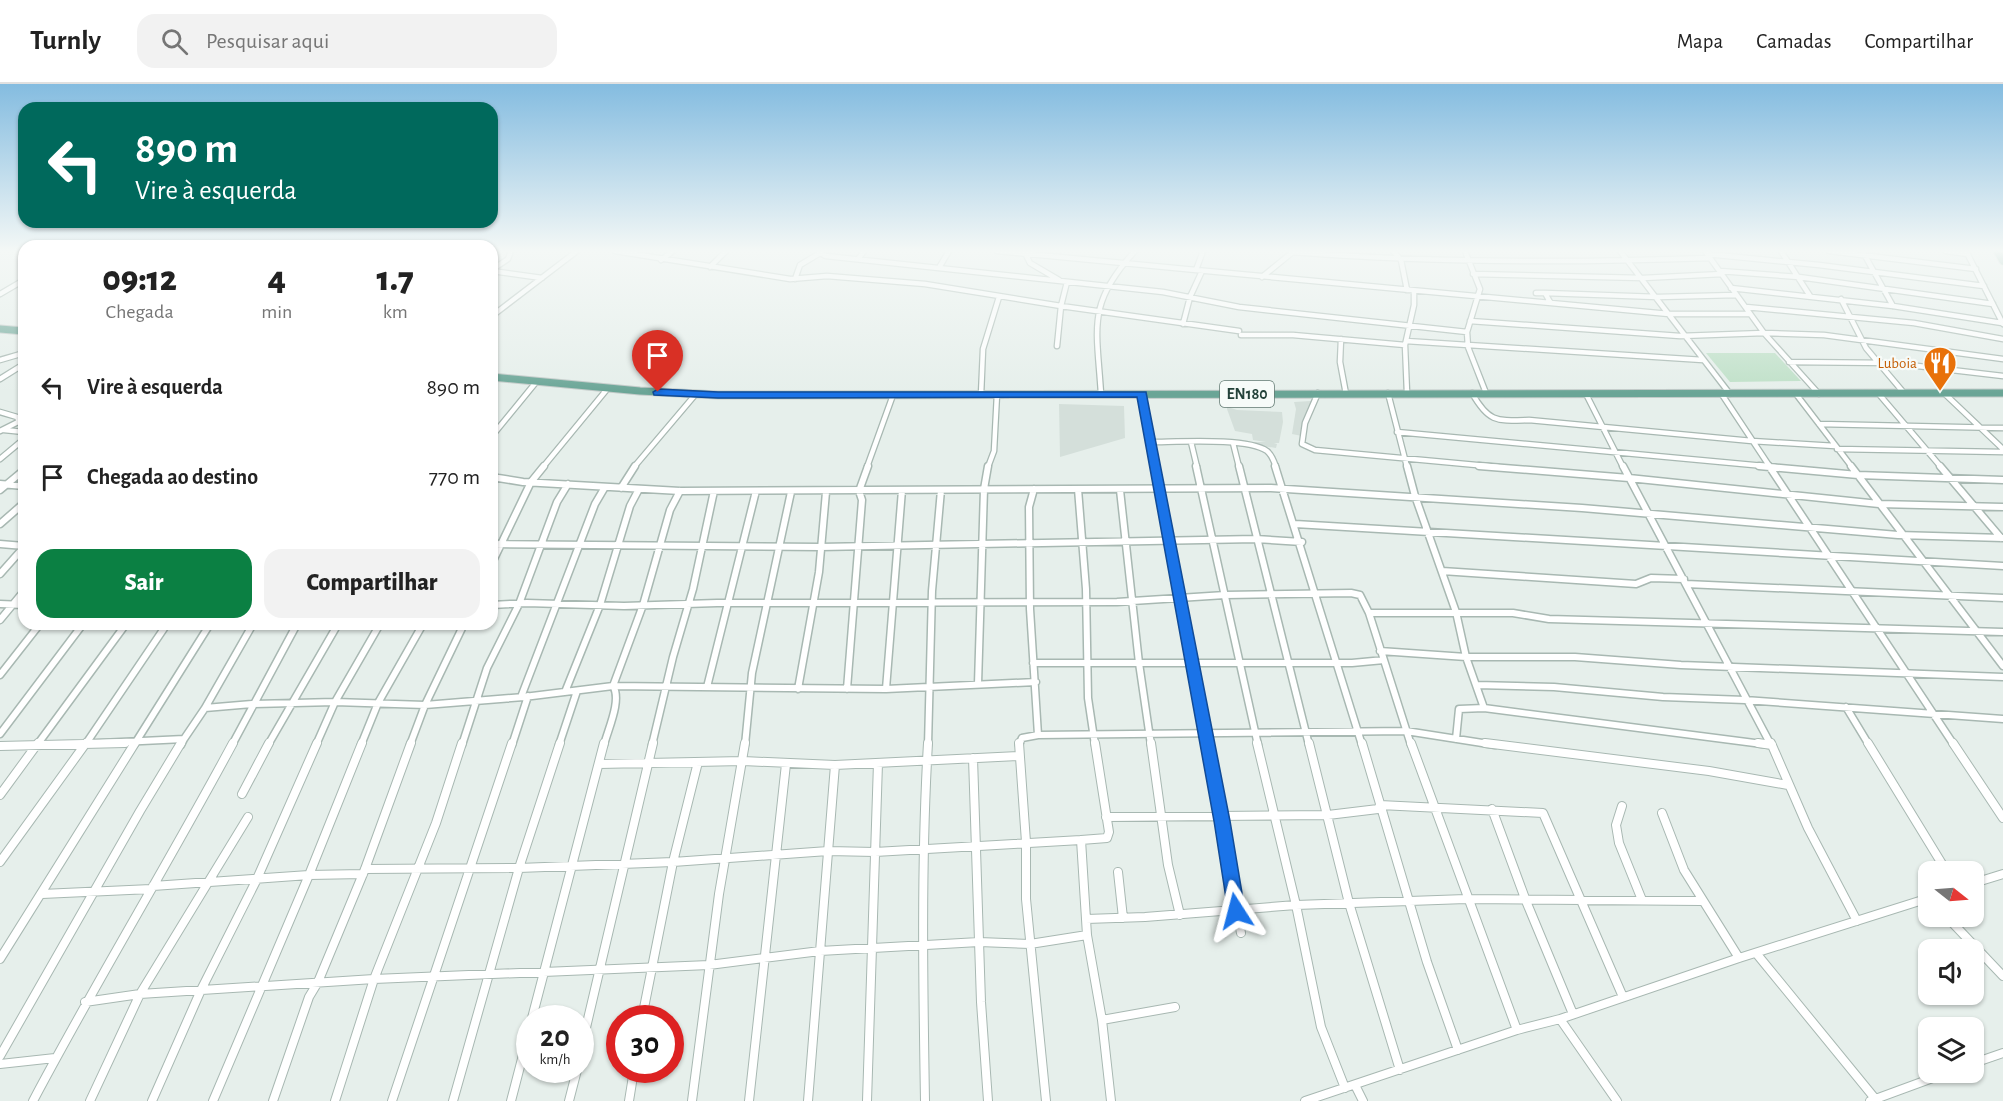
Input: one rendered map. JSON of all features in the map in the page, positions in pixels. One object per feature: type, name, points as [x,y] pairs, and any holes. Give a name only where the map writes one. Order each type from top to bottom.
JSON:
[{"type":"main road","points":[[0,329],[18,331]]},
{"type":"main road","name":"EN180","points":[[498,378],[695,394],[2003,393]]},
{"type":"street","points":[[498,311],[515,298]]},
{"type":"street","points":[[981,395],[983,349],[999,298]]},
{"type":"street","points":[[1009,298],[1240,333],[1468,347],[1617,353],[1703,360]]},
{"type":"street","points":[[1057,346],[1062,298]]},
{"type":"street","points":[[1101,394],[1097,312],[1103,298]]},
{"type":"street","points":[[1183,324],[1190,298]]},
{"type":"street","points":[[1197,298],[1239,307],[1328,319],[1410,324],[1467,332]]},
{"type":"street","points":[[1407,393],[1405,343],[1413,298]]},
{"type":"street","points":[[1478,298],[1467,332],[1468,347],[1486,393]]},
{"type":"street","points":[[1508,298],[1669,314],[1750,314]]},
{"type":"street","points":[[1548,298],[1550,302]]},
{"type":"street","points":[[1659,298],[1725,393],[1768,466],[2003,818]]},
{"type":"street","points":[[1739,298],[1764,333],[1819,394]]},
{"type":"street","points":[[1835,298],[2003,323]]},
{"type":"street","points":[[1889,298],[1893,306]]},
{"type":"street","points":[[1953,298],[1993,304]]},
{"type":"street","points":[[1990,298],[2003,323]]},
{"type":"street","points":[[1841,299],[1876,363],[1904,393]]},
{"type":"street","points":[[1746,307],[1914,323],[2003,339]]},
{"type":"street","points":[[1470,321],[1543,327],[1562,331],[1686,336],[1764,333],[1862,340],[2003,359]]},
{"type":"street","points":[[0,334],[9,330]]},
{"type":"street","points":[[1341,339],[1340,362],[1346,394]]},
{"type":"street","points":[[0,360],[18,355]]},
{"type":"street","points":[[1789,362],[1916,365],[2003,376]]},
{"type":"street","points":[[0,379],[18,368]]},
{"type":"street","points":[[498,429],[537,381]]},
{"type":"street","points":[[498,550],[531,482],[608,388]]},
{"type":"street","points":[[1318,393],[1305,423],[1302,444],[1315,450],[1629,478],[1879,504],[2003,507]]},
{"type":"street","points":[[1388,393],[1415,496],[1456,612],[1466,657],[1484,708]]},
{"type":"street","points":[[1472,393],[1484,413],[1492,420],[1529,420],[1836,447],[2003,450]]},
{"type":"street","points":[[1878,393],[2002,539]]},
{"type":"street","points":[[621,488],[640,458],[668,429],[695,394]]},
{"type":"street","points":[[978,684],[984,489],[985,475],[994,451],[997,394]]},
{"type":"street","points":[[1142,394],[1241,933]]},
{"type":"street","points":[[1586,394],[1648,515],[1749,700],[1772,745],[1808,828],[1857,921]]},
{"type":"street","points":[[1796,394],[2003,666]]},
{"type":"street","points":[[1944,394],[2003,450]]},
{"type":"street","points":[[847,689],[862,500],[859,491],[893,395]]},
{"type":"street","points":[[0,412],[18,418]]},
{"type":"street","points":[[0,430],[18,423]]},
{"type":"street","points":[[1819,424],[2003,428]]},
{"type":"street","points":[[0,430],[18,432]]},
{"type":"street","points":[[1397,432],[1858,475],[2003,480]]},
{"type":"street","points":[[1150,441],[1255,444],[1271,454],[1319,594],[1336,662],[1437,998],[1458,1050]]},
{"type":"street","points":[[1191,442],[1273,815],[1296,905],[1321,1027],[1345,1088]]},
{"type":"street","points":[[1233,443],[1349,903],[1400,1070]]},
{"type":"street","points":[[0,459],[18,444]]},
{"type":"street","points":[[0,490],[18,474]]},
{"type":"street","points":[[498,478],[531,482],[680,491],[1284,489],[1415,496],[1904,535],[2002,539]]},
{"type":"street","points":[[335,1101],[374,979],[436,823],[487,668],[519,604],[557,502],[568,484]]},
{"type":"street","points":[[3,485],[18,486]]},
{"type":"street","points":[[392,1101],[471,868],[525,697],[595,504],[605,487]]},
{"type":"street","points":[[565,692],[600,605],[630,506],[639,489]]},
{"type":"street","points":[[1034,489],[1029,507],[1030,601],[1038,735]]},
{"type":"street","points":[[42,894],[417,869],[519,868],[727,860],[828,851],[875,852],[1107,838],[1109,832],[1088,698],[1086,589],[1078,489]]},
{"type":"street","points":[[886,689],[902,490]]},
{"type":"street","points":[[926,1101],[922,946],[924,793],[931,602],[941,490]]},
{"type":"street","points":[[1120,490],[1130,602],[1168,865],[1180,915]]},
{"type":"street","points":[[613,686],[643,605],[670,510],[680,491]]},
{"type":"street","points":[[592,1005],[666,687],[703,546],[714,491]]},
{"type":"street","points":[[707,687],[756,491]]},
{"type":"street","points":[[692,1101],[719,894],[727,860],[743,761],[752,673],[769,604],[790,492]]},
{"type":"street","points":[[798,689],[814,604],[826,492]]},
{"type":"street","points":[[0,524],[18,508]]},
{"type":"street","points":[[1295,524],[2003,566]]},
{"type":"street","points":[[501,544],[780,547],[1256,539],[1302,542]]},
{"type":"street","points":[[0,544],[18,546]]},
{"type":"street","points":[[0,574],[18,554]]},
{"type":"street","points":[[1442,571],[1636,584],[1651,578],[2003,598]]},
{"type":"street","points":[[498,605],[1130,602],[1225,595],[1358,593],[1370,613],[1406,731],[1517,1030]]},
{"type":"street","points":[[0,620],[18,598]]},
{"type":"street","points":[[0,604],[18,604]]},
{"type":"street","points":[[1370,613],[1513,613],[1549,619],[2003,632]]},
{"type":"street","points":[[0,675],[35,630]]},
{"type":"street","points":[[0,734],[78,630]]},
{"type":"street","points":[[0,795],[122,630]]},
{"type":"street","points":[[0,862],[163,630]]},
{"type":"street","points":[[0,959],[206,630]]},
{"type":"street","points":[[0,1056],[140,811],[205,708],[250,630]]},
{"type":"street","points":[[33,1101],[85,1002],[197,810],[294,630]]},
{"type":"street","points":[[242,794],[264,751],[335,630]]},
{"type":"street","points":[[152,1101],[201,990],[256,881],[335,702],[377,630]]},
{"type":"street","points":[[213,1101],[309,875],[378,703],[420,630]]},
{"type":"street","points":[[273,1101],[309,997],[318,982],[364,872],[425,705],[461,630]]},
{"type":"street","points":[[1380,651],[1466,657],[1575,657],[1681,665],[2003,677]]},
{"type":"street","points":[[1033,663],[1384,660]]},
{"type":"street","points":[[205,708],[252,704],[335,702],[425,705],[525,697],[613,686],[886,689],[1036,682]]},
{"type":"street","points":[[1477,685],[1544,686],[1663,697],[1749,700],[2003,719]]},
{"type":"street","points":[[535,1005],[615,702],[616,691],[613,686]]},
{"type":"street","points":[[453,1101],[519,868],[578,691]]},
{"type":"street","points":[[1846,707],[1940,861]]},
{"type":"street","points":[[1456,739],[1460,709],[1484,708],[1772,745]]},
{"type":"street","points":[[1046,1101],[1026,899],[1026,842],[1019,741],[1028,736],[1406,731],[1708,771],[1788,785]]},
{"type":"street","points":[[0,746],[83,745],[184,739]]},
{"type":"street","points":[[599,764],[743,761],[835,765],[1019,756]]},
{"type":"street","points":[[973,758],[974,845],[988,1101]]},
{"type":"street","points":[[644,1005],[673,862],[698,762]]},
{"type":"street","points":[[867,1101],[878,763]]},
{"type":"street","points":[[749,1101],[786,764]]},
{"type":"street","points":[[808,1101],[835,765]]},
{"type":"street","points":[[1380,805],[1543,813],[1623,997]]},
{"type":"street","points":[[1106,817],[1328,815],[1378,809],[1380,805]]},
{"type":"street","points":[[1622,806],[1616,825],[1619,843],[1642,900]]},
{"type":"street","points":[[1492,809],[1526,901],[1573,1014]]},
{"type":"street","points":[[1662,813],[1667,833],[1701,900],[1739,958]]},
{"type":"street","points":[[90,1101],[141,994],[249,817]]},
{"type":"street","points":[[1080,840],[1087,935],[1102,1020],[1111,1101]]},
{"type":"street","points":[[1118,872],[1123,918]]},
{"type":"street","points":[[1984,880],[2003,874]]},
{"type":"street","points":[[1086,919],[1180,915],[1296,905],[1467,899],[1701,900]]},
{"type":"street","points":[[1305,1101],[1517,1030],[1560,1019],[1739,958],[1918,902]]},
{"type":"street","points":[[1956,927],[2003,976]]},
{"type":"street","points":[[85,1002],[141,994],[318,982],[709,964],[820,951],[979,942],[1030,944],[1087,935]]},
{"type":"street","points":[[1756,953],[1874,1100],[1919,1083]]},
{"type":"street","points":[[1102,1020],[1175,1007]]},
{"type":"street","points":[[1560,1019],[1617,1101]]},
{"type":"street","points":[[1984,1060],[2003,1053]]},
{"type":"street","points":[[0,1064],[55,1058]]},
{"type":"street","points":[[511,1101],[516,1082]]},
{"type":"street","points":[[569,1101],[574,1083]]},
{"type":"street","points":[[629,1101],[632,1083]]},
{"type":"street","points":[[1355,1085],[1363,1101]]},
{"type":"shaded area","points":[[1227,401],[1231,408],[1237,410],[1282,412],[1283,422],[1279,443],[1274,443],[1277,444],[1276,448],[1237,442],[1266,442],[1253,440],[1252,434],[1235,431],[1227,409]]},
{"type":"shaded area","points":[[1311,401],[1302,436],[1292,434],[1296,409],[1294,402]]},
{"type":"shaded area","points":[[1059,404],[1124,406],[1125,438],[1060,457]]},
{"type":"green space","points":[[1706,353],[1775,353],[1801,381],[1730,382]]},
{"type":"place","name":"Luboia","points":[[1940,392]]},
{"type":"route","points":[[658,392],[718,395],[1142,394],[1222,821],[1236,911]]}]
